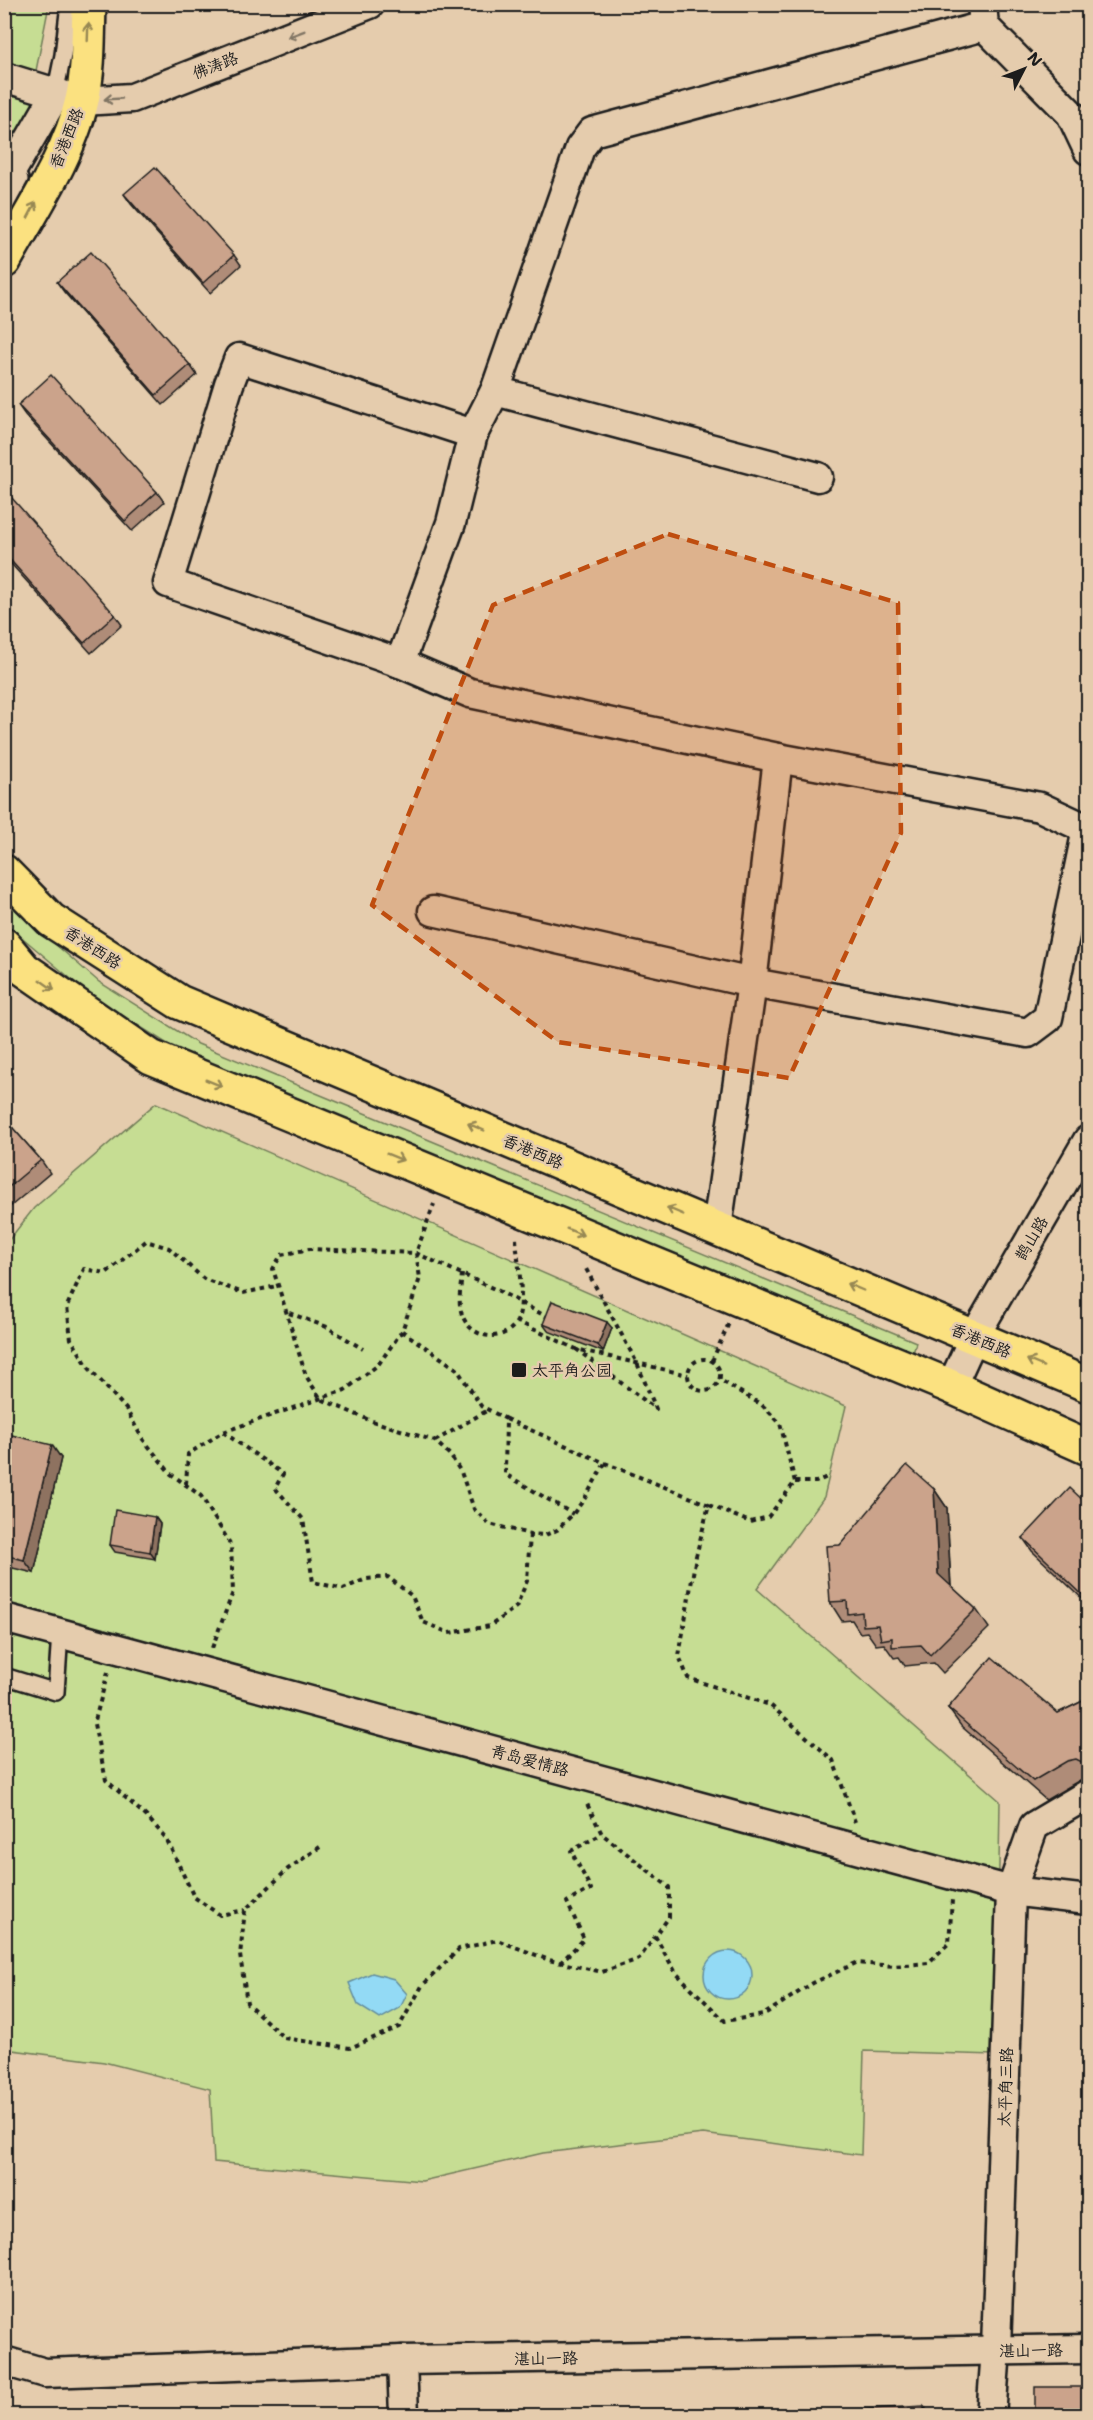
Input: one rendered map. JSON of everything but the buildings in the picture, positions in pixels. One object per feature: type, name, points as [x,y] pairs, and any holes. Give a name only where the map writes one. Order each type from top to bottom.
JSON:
[{"type":"main road","name":"香港西路","points":[[4,261],[62,155],[69,97],[87,54],[88,4]]},
{"type":"main road","name":"香港西路","points":[[4,873],[51,920],[178,1002],[1089,1386]]},
{"type":"main road","points":[[4,945],[24,969],[151,1057],[951,1387],[1089,1448]]},
{"type":"street","name":"佛涛路","points":[[69,97],[132,98],[370,4]]},
{"type":"street","points":[[400,663],[451,523],[473,434],[495,391],[580,148],[592,132],[983,15],[1071,114],[1089,150]]},
{"type":"street","points":[[4,77],[69,97],[4,184]]},
{"type":"street","points":[[433,911],[752,983],[1028,1033],[1048,1018],[1087,829],[1040,807],[778,758],[470,693],[400,663],[168,583],[239,358],[473,434]]},
{"type":"street","points":[[495,391],[818,477]]},
{"type":"street","points":[[717,1228],[752,983],[778,758]]},
{"type":"street","name":"鹊山路","points":[[951,1387],[974,1337],[1089,1140]]},
{"type":"street","name":"青岛爱情路","points":[[4,1618],[1011,1891],[1089,1900]]},
{"type":"street","name":"太平角三路","points":[[992,2415],[1011,1891],[1034,1826],[1089,1794]]},
{"type":"street","name":"湛山一路","points":[[4,2361],[45,2373],[402,2360],[1089,2349]]},
{"type":"street","points":[[402,2360],[404,2415]]},
{"type":"lane","name":"香港西路","points":[[4,208],[36,148],[69,97],[69,4]]},
{"type":"lane","points":[[4,1676],[56,1692],[55,1631]]},
{"type":"path","points":[[186,1484],[188,1454],[223,1432],[345,1390],[378,1365],[402,1332],[420,1278],[416,1253],[444,1178]]},
{"type":"path","points":[[462,1274],[461,1312],[466,1324],[478,1335],[492,1337],[504,1332],[516,1321],[521,1303],[514,1207]]},
{"type":"path","points":[[516,1321],[576,1349],[656,1409],[637,1363],[563,1227]]},
{"type":"path","points":[[200,1671],[216,1640],[233,1592],[231,1545],[201,1496],[171,1474],[142,1438],[126,1409],[89,1368],[71,1339],[67,1306],[84,1269],[106,1273],[146,1241],[169,1248],[204,1279],[243,1293],[277,1286]]},
{"type":"path","points":[[552,1320],[416,1253],[309,1249],[281,1255],[273,1269],[277,1286],[288,1312],[295,1347],[306,1376],[321,1399],[369,1420],[435,1441],[450,1455],[461,1472],[474,1509],[489,1524],[530,1534],[545,1535],[551,1532],[573,1514],[605,1463]]},
{"type":"path","points":[[712,1361],[740,1300]]},
{"type":"path","points":[[288,1312],[327,1327],[363,1349]]},
{"type":"path","points":[[402,1332],[457,1369],[482,1406],[488,1410],[605,1463],[750,1522],[768,1517],[795,1482]]},
{"type":"path","points":[[576,1349],[688,1375]]},
{"type":"path","points":[[701,1359],[712,1361],[720,1369],[720,1380],[714,1388],[704,1392],[694,1388],[688,1375],[692,1364],[701,1359]]},
{"type":"path","points":[[720,1380],[762,1405],[780,1423],[795,1482]]},
{"type":"path","points":[[435,1441],[488,1410]]},
{"type":"path","points":[[506,1419],[505,1474],[573,1514]]},
{"type":"path","points":[[223,1432],[283,1474],[275,1488],[303,1519],[313,1582],[343,1589],[366,1578],[388,1577],[412,1596],[423,1622],[449,1633],[490,1626],[516,1607],[526,1581],[530,1534]]},
{"type":"path","points":[[795,1482],[816,1482],[829,1476]]},
{"type":"path","points":[[709,1505],[696,1556],[678,1656],[688,1678],[770,1705],[833,1760],[855,1817],[858,1849]]},
{"type":"path","points":[[114,1648],[94,1724],[106,1780],[147,1817],[166,1839],[194,1897],[220,1915],[245,1910],[288,1869],[320,1847]]},
{"type":"path","points":[[245,1910],[240,1955],[247,2003],[284,2038],[350,2048],[399,2027],[422,1986],[459,1949],[498,1940],[560,1963],[602,1972],[639,1959],[669,1917],[669,1887],[602,1834],[587,1804],[592,1777]]},
{"type":"path","points":[[560,1963],[584,1939],[567,1902],[591,1889],[571,1851],[602,1834]]},
{"type":"path","points":[[656,1936],[676,1973],[725,2021],[763,2015],[813,1983],[856,1963],[895,1966],[928,1963],[949,1943],[954,1876]]},
{"type":"highlighted area","points":[[668,534],[898,603],[901,833],[789,1078],[558,1042],[372,905],[493,605]]},
{"type":"green space","points":[[4,5],[49,5],[34,81],[5,70]]},
{"type":"green space","points":[[5,90],[37,102],[5,167]]},
{"type":"green space","points":[[4,900],[99,982],[198,1044],[916,1342],[912,1358],[193,1060],[90,995],[5,923]]},
{"type":"green space","name":"太平角公园","points":[[156,1103],[846,1406],[824,1497],[757,1589],[1000,1801],[996,2055],[864,2051],[861,2155],[703,2134],[543,2153],[422,2181],[214,2162],[210,2089],[104,2062],[5,2049],[5,1245],[34,1208]]},
{"type":"water","points":[[723,1951],[733,1951],[745,1958],[752,1970],[752,1980],[745,1992],[733,1999],[723,1999],[708,1988],[704,1980],[704,1970],[715,1955]]},
{"type":"water","points":[[372,1973],[394,1979],[407,1994],[400,2008],[380,2019],[358,2005],[349,1983]]},
{"type":"place","name":"太平角公园","points":[[519,1370]]}]
